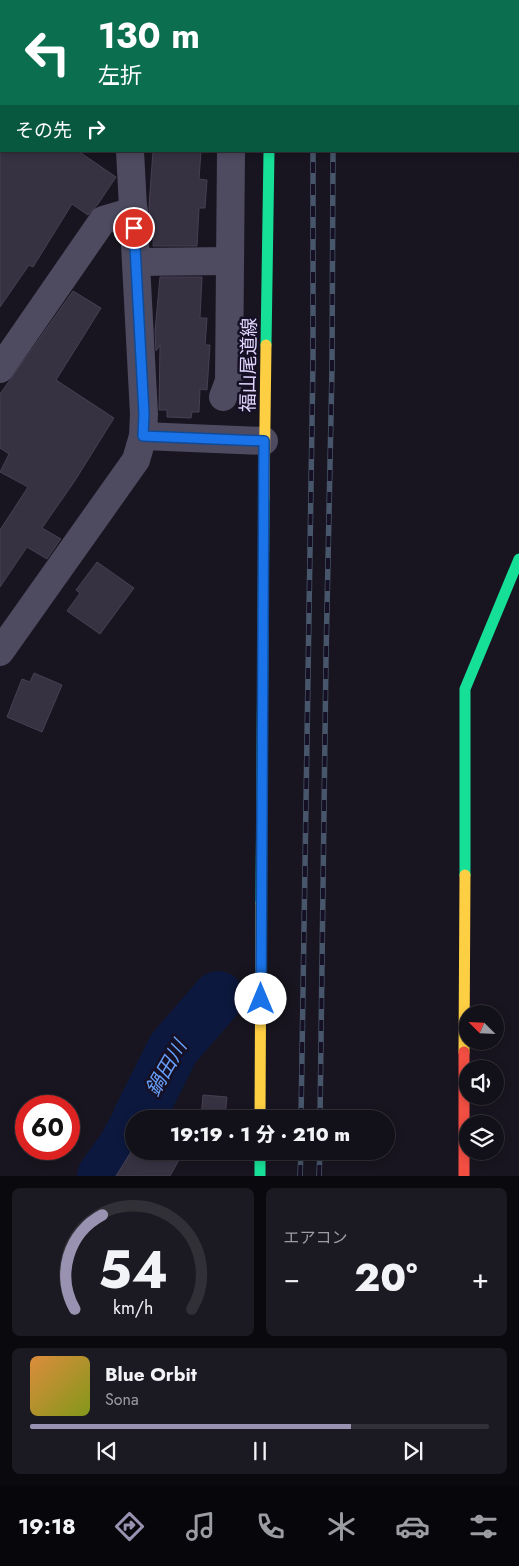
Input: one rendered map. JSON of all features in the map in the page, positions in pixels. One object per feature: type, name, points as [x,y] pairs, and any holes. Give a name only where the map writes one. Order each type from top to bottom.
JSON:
[{"type":"main road","name":"福山尾道線","points":[[260,1110],[264,441],[269,152]]},
{"type":"main road","points":[[464,1176],[464,690],[519,559]]},
{"type":"main road","points":[[260,1160],[260,1176]]},
{"type":"street","points":[[0,652],[136,460],[143,436],[144,414],[130,152]]},
{"type":"street","points":[[223,397],[229,381],[231,152]]},
{"type":"street","points":[[0,369],[103,220],[134,211]]},
{"type":"street","points":[[136,262],[229,261]]},
{"type":"street","points":[[143,436],[264,441]]},
{"type":"building","points":[[0,152],[79,152],[116,177],[98,204],[88,215],[72,204],[33,267],[29,265],[0,307]]},
{"type":"building","points":[[153,152],[201,152],[199,179],[207,180],[205,208],[199,208],[197,246],[153,246],[154,222],[150,230],[149,206]]},
{"type":"building","points":[[160,277],[202,277],[200,318],[207,318],[205,345],[210,345],[207,390],[200,389],[199,412],[192,412],[191,418],[167,417],[167,410],[159,410],[160,345],[156,351],[155,331]]},
{"type":"building","points":[[73,291],[101,308],[56,380],[114,418],[74,482],[42,528],[61,539],[47,559],[27,547],[0,587],[0,530],[28,487],[0,472],[9,454],[0,448],[0,394]]},
{"type":"building","points":[[97,562],[134,588],[100,634],[67,611],[80,593],[76,590]]},
{"type":"building","points":[[34,673],[62,685],[42,732],[7,717],[22,679],[30,682]]},
{"type":"building","points":[[203,1095],[227,1097],[226,1110],[202,1110]]},
{"type":"building","points":[[126,1160],[179,1160],[170,1176],[116,1176]]},
{"type":"waterway","name":"鍋田川","points":[[142,1110],[173,1049],[218,997]]},
{"type":"waterway","name":"鍋田川","points":[[103,1176],[125,1145]]},
{"type":"railway","points":[[301,1110],[313,360],[313,152]]},
{"type":"railway","points":[[320,1110],[332,368],[333,152]]},
{"type":"railway","points":[[300,1176],[301,1160]]},
{"type":"railway","points":[[319,1176],[320,1160]]},
{"type":"traffic: fast","points":[[266,345],[269,152]]},
{"type":"traffic: fast","points":[[261,903],[264,498]]},
{"type":"traffic: fast","points":[[465,875],[465,689],[519,559]]},
{"type":"traffic: fast","points":[[260,1160],[260,1176]]},
{"type":"traffic: slow","points":[[264,498],[266,345]]},
{"type":"traffic: slow","points":[[464,1052],[465,875]]},
{"type":"traffic: slow","points":[[260,1110],[261,903]]},
{"type":"traffic: jam","points":[[464,1052],[464,1176]]},
{"type":"route","points":[[134,228],[144,414],[143,436],[264,441],[261,999]]}]
